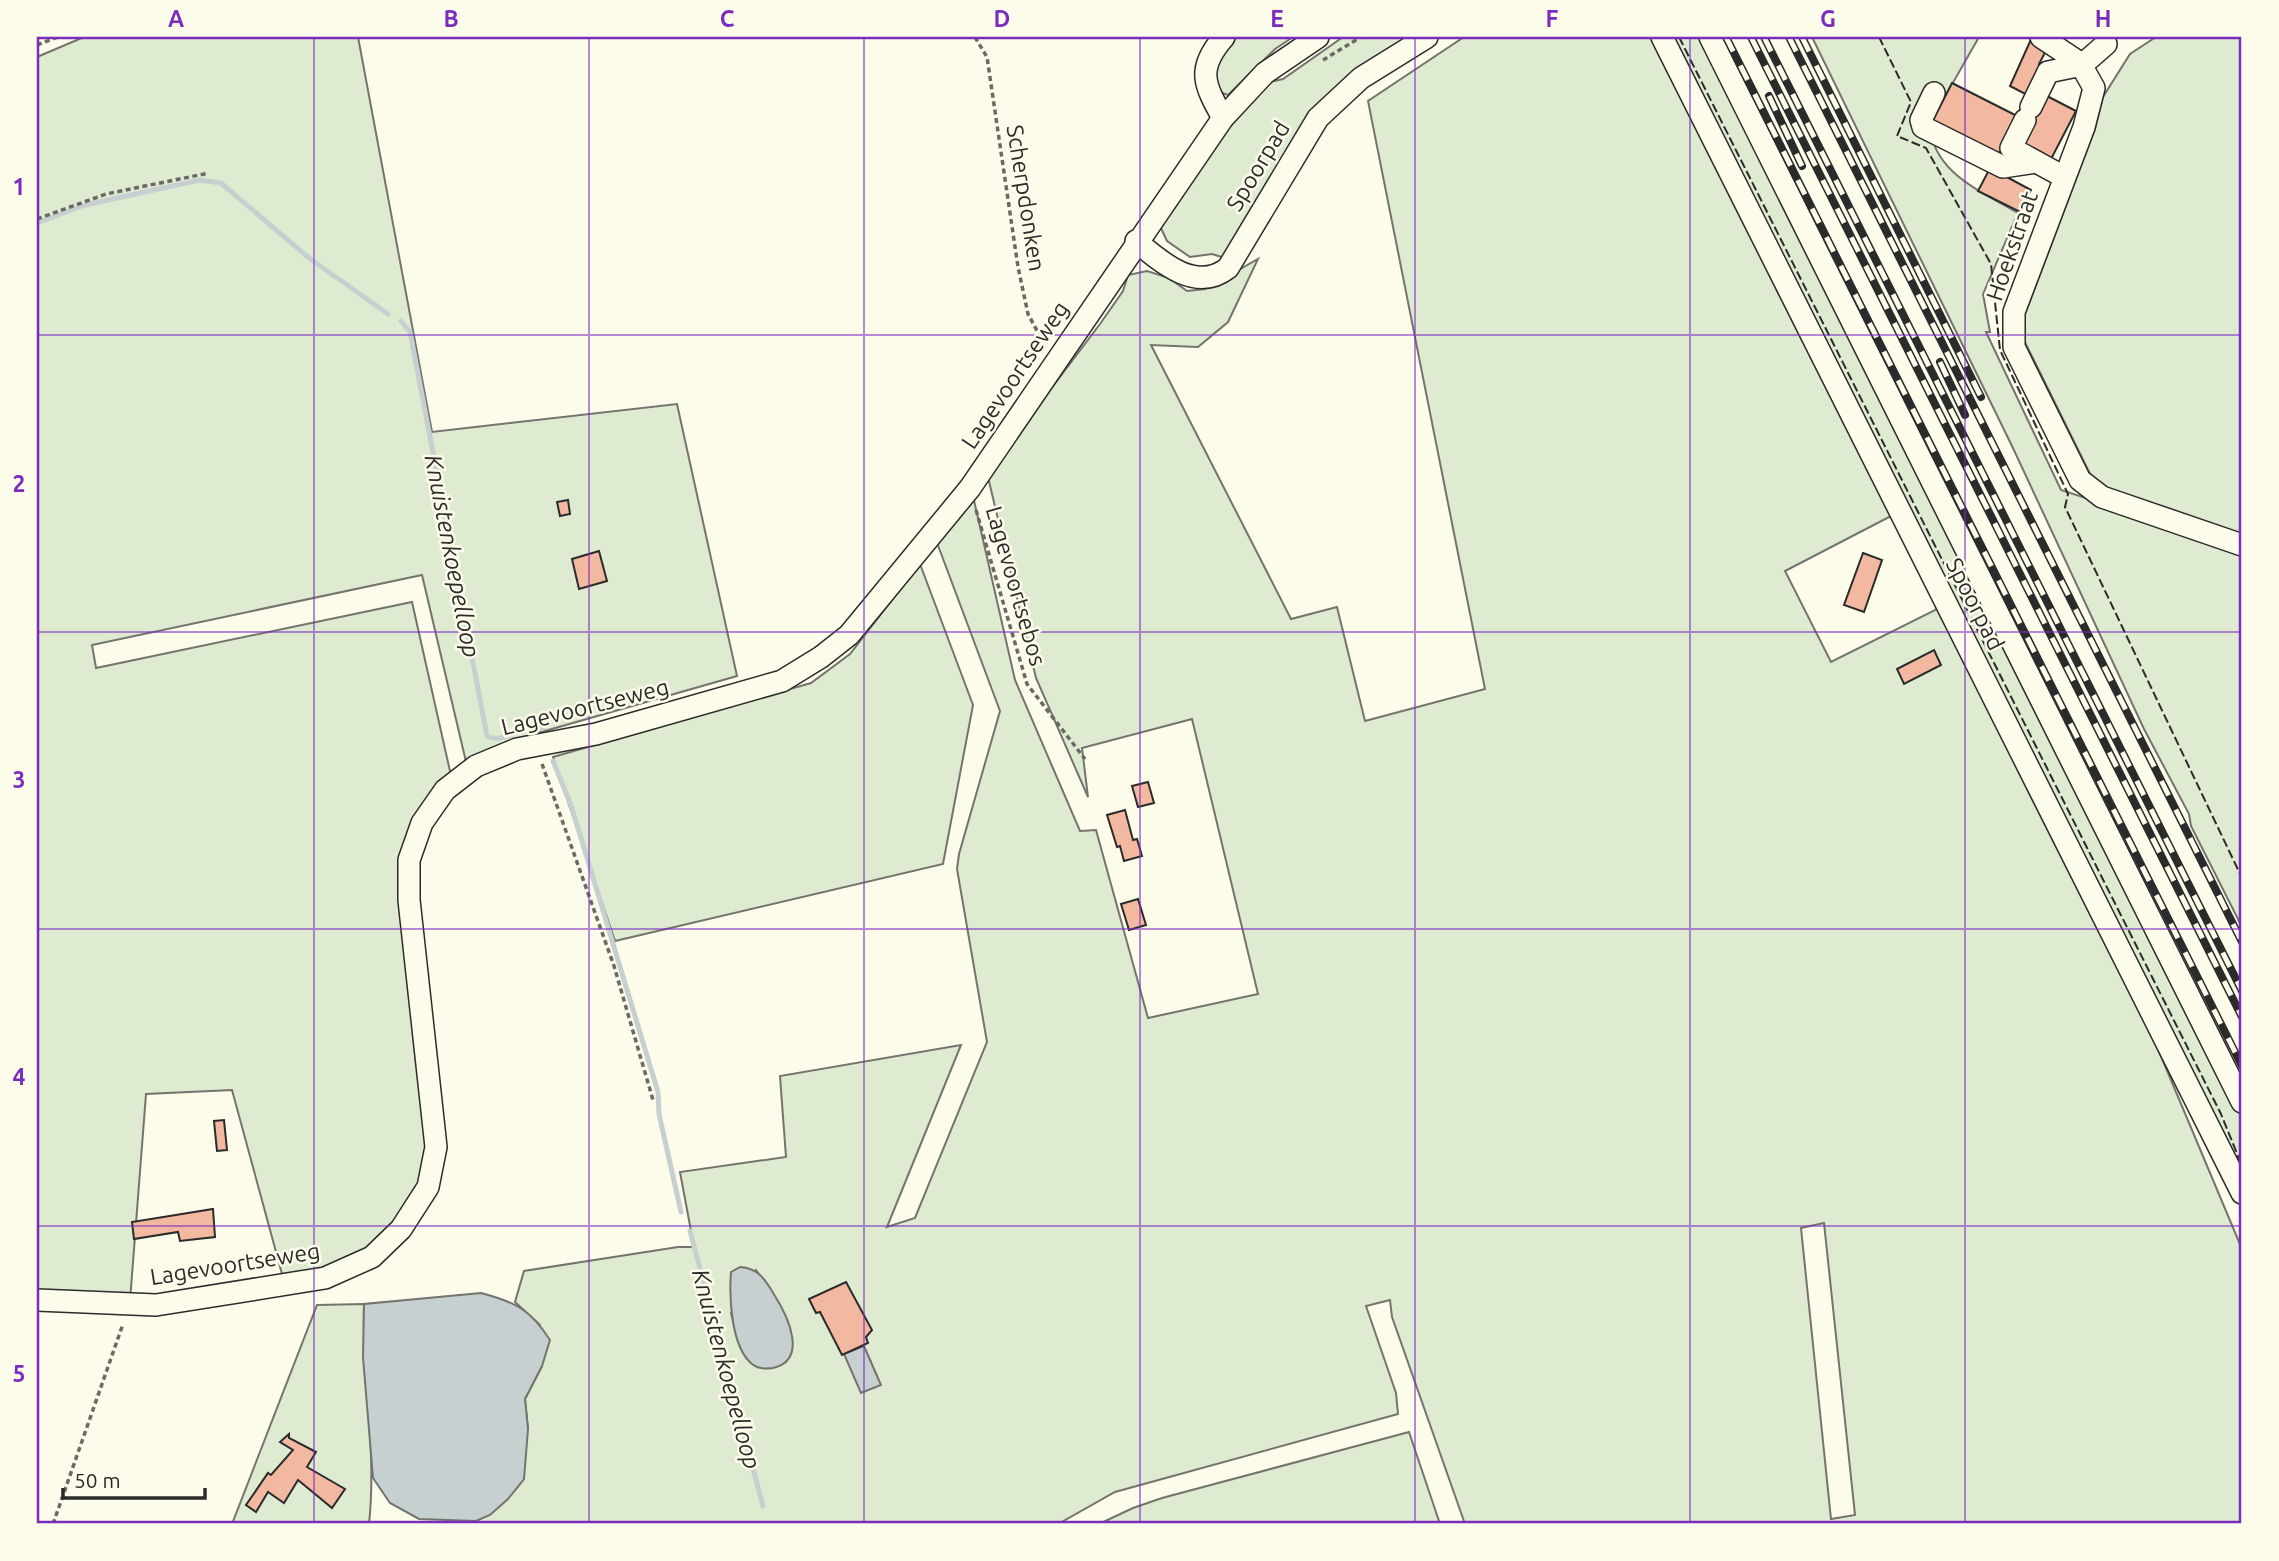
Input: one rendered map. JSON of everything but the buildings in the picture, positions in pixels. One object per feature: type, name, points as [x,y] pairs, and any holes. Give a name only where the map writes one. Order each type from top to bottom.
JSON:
[{"type":"street","points":[[1223,118],[1207,88],[1205,76],[1208,58],[1224,37]]},
{"type":"street","name":"Lagevoortseweg","points":[[37,1300],[156,1305],[325,1278],[372,1257],[401,1229],[428,1187],[436,1147],[409,900],[409,860],[422,823],[445,790],[476,766],[517,749],[596,734],[782,681],[821,657],[849,635],[970,488],[1136,241],[1223,118],[1265,73],[1318,37]]},
{"type":"street","name":"Spoorpad","points":[[1136,241],[1160,261],[1191,277],[1205,280],[1217,277],[1228,268],[1318,118],[1361,78],[1427,37]]},
{"type":"street","name":"Spoorpad","points":[[1662,37],[2242,1193]]},
{"type":"street","points":[[1710,37],[2242,1102]]},
{"type":"street","points":[[2041,37],[2082,65]]},
{"type":"street","points":[[2064,177],[2011,148],[2048,72],[2082,65],[2106,44]]},
{"type":"street","name":"Hoekstraat","points":[[2082,65],[2094,88],[2093,98],[2014,312],[2014,347],[2080,480],[2102,497],[2242,545]]},
{"type":"street","points":[[1934,93],[1921,120],[1923,127],[2003,167],[2036,162]]},
{"type":"path","points":[[37,46],[58,37]]},
{"type":"path","name":"Scherpdonken","points":[[975,37],[987,57],[1018,267],[1028,314],[1041,338],[1064,351]]},
{"type":"path","points":[[37,219],[106,194],[209,173]]},
{"type":"path","name":"Lagevoortsebos","points":[[970,488],[1027,684],[1085,759]]},
{"type":"path","points":[[536,745],[614,966],[653,1100]]},
{"type":"path","points":[[53,1524],[130,1305]]},
{"type":"green space","points":[[84,37],[358,37],[432,432],[677,404],[737,676],[517,739],[467,766],[422,575],[92,645],[96,668],[412,602],[452,780],[411,835],[434,1142],[411,1203],[371,1249],[285,1285],[232,1090],[146,1094],[130,1301],[37,1295],[37,57]]},
{"type":"green space","points":[[1234,37],[1293,37],[1275,49],[1228,95],[1214,90],[1213,65]]},
{"type":"green space","points":[[1343,37],[1413,37],[1358,71],[1225,258],[1212,254],[1190,257],[1167,241],[1159,224],[1219,131],[1270,82],[1283,79]]},
{"type":"green space","points":[[1464,37],[1653,37],[1893,515],[1785,571],[1831,662],[1939,608],[2147,1023],[2242,1249],[2242,1524],[1465,1524],[1392,1317],[1390,1300],[1366,1306],[1396,1393],[1398,1414],[1115,1492],[1058,1524],[449,1524],[476,1521],[528,1429],[525,1399],[542,1366],[540,1325],[515,1302],[524,1271],[678,1247],[694,1247],[680,1172],[786,1157],[780,1076],[961,1045],[887,1227],[915,1218],[987,1042],[957,869],[1000,711],[936,540],[973,496],[1015,680],[1080,831],[1096,830],[1148,1018],[1258,994],[1192,719],[1082,748],[1088,797],[1036,678],[987,473],[1100,324],[1123,291],[1128,275],[1147,271],[1169,278],[1187,291],[1205,289],[1258,259],[1228,322],[1198,347],[1151,345],[1291,619],[1337,607],[1365,721],[1485,689],[1368,101]],"holes":[[[1824,1223],[1855,1515],[1831,1519],[1801,1228]],[[756,1270],[778,1302],[786,1362],[772,1366],[753,1363],[746,1356],[737,1337],[731,1313]]]},
{"type":"green space","points":[[1670,37],[1705,37],[2242,1111],[2242,1179]]},
{"type":"green space","points":[[1812,37],[1979,37],[1930,123],[1933,140],[1939,155],[1960,178],[2018,213],[1983,294],[1990,332],[1986,332],[2061,490],[2242,549],[2242,927],[2191,826],[2189,814],[2144,729],[2012,446]]},
{"type":"green space","points":[[2156,37],[2242,37],[2242,536],[2096,486],[2019,330],[2095,129],[2103,97],[2130,54]]},
{"type":"green space","points":[[920,564],[973,705],[943,864],[615,941],[553,757],[811,683],[850,654]]},
{"type":"green space","points":[[364,1304],[371,1469],[369,1524],[232,1524],[317,1305]]},
{"type":"green space","points":[[1409,1432],[1440,1524],[1099,1524],[1162,1498]]},
{"type":"shaded area","points":[[740,1267],[752,1270],[765,1280],[789,1325],[793,1347],[790,1356],[784,1363],[773,1368],[752,1364],[745,1356],[736,1334],[731,1308],[731,1272]]},
{"type":"shaded area","points":[[481,1293],[521,1308],[536,1321],[550,1340],[542,1366],[525,1399],[528,1429],[524,1479],[508,1499],[490,1515],[476,1521],[419,1519],[390,1503],[373,1478],[363,1357],[364,1304]]},
{"type":"shaded area","points":[[864,1346],[881,1385],[861,1393],[844,1354]]},
{"type":"waterway","name":"Knuistenkoepelloop","points":[[37,223],[85,205],[200,180],[221,183],[309,258],[388,314]]},
{"type":"waterway","name":"Knuistenkoepelloop","points":[[401,321],[410,332],[487,736],[500,738],[529,728],[543,728]]},
{"type":"waterway","name":"Knuistenkoepelloop","points":[[553,761],[571,805],[658,1092],[659,1114],[681,1212]]},
{"type":"waterway","name":"Knuistenkoepelloop","points":[[690,1231],[763,1506]]},
{"type":"railway","points":[[1726,37],[2242,1066]]},
{"type":"railway","points":[[1751,37],[2242,1017]]},
{"type":"railway","points":[[1764,37],[2242,991]]},
{"type":"railway","points":[[1789,37],[2242,942]]},
{"type":"railway","points":[[1802,37],[1981,397]]},
{"type":"railway","points":[[1769,96],[1802,166]]},
{"type":"railway","points":[[1940,362],[1965,415]]},
{"type":"fence","points":[[1679,37],[2221,1114],[2242,1166]]},
{"type":"fence","points":[[1879,37],[1911,102],[1897,136],[1926,148],[1991,264],[2000,350],[2068,494],[2065,507],[2242,878]]}]
